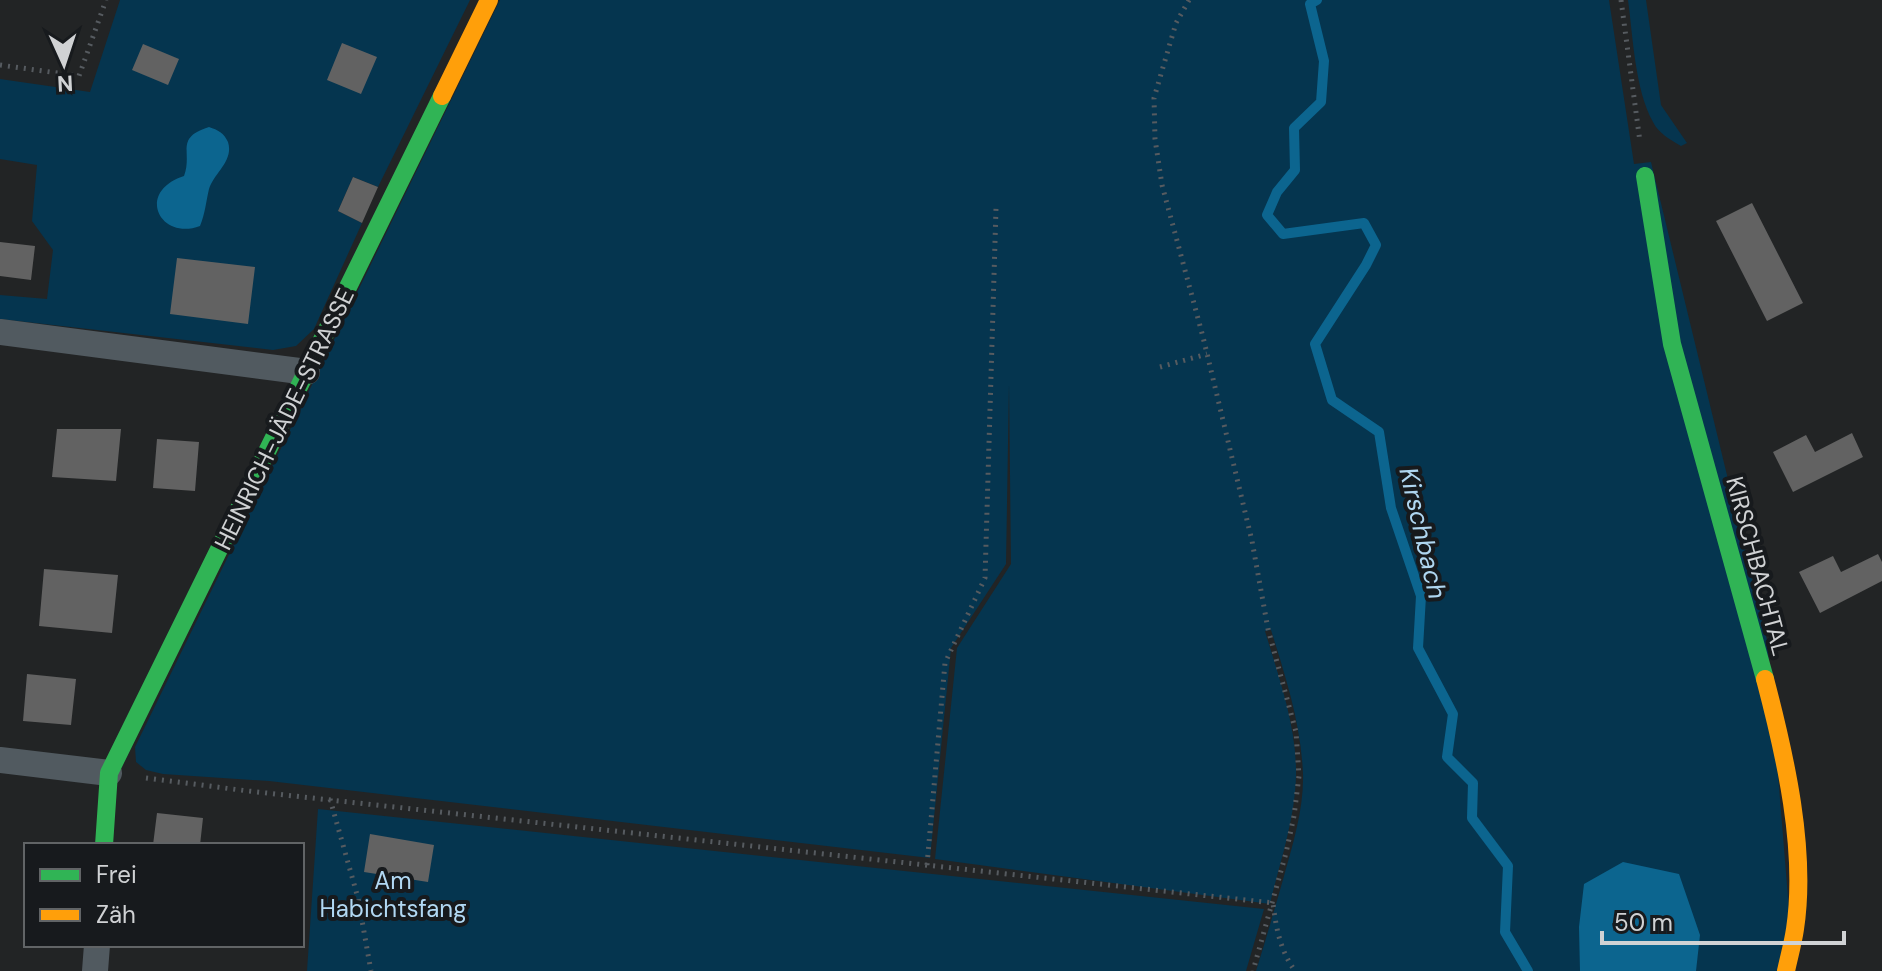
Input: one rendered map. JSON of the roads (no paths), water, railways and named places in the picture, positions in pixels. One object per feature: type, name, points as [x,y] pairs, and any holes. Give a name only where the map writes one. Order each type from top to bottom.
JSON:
[{"type":"street","name":"HEINRICH-JÄDE-STRASSE","points":[[104,843],[109,773],[489,0]]},
{"type":"street","name":"KIRSCHBACHTAL","points":[[1645,176],[1671,340],[1753,635],[1790,796],[1797,857],[1797,912],[1786,971]]},
{"type":"street","points":[[0,332],[307,372]]},
{"type":"street","points":[[0,760],[109,773]]},
{"type":"street","points":[[95,971],[97,947]]},
{"type":"waterway","name":"Kirschbach","points":[[1317,0],[1310,4],[1324,61],[1321,102],[1294,128],[1295,170],[1277,192],[1267,215],[1283,234],[1364,223],[1376,245],[1315,344],[1332,400],[1379,432],[1391,508],[1421,596],[1418,648],[1453,714],[1447,757],[1473,783],[1472,818],[1508,866],[1505,932],[1528,971]]},
{"type":"park label","name":"Am Habichtsfang","points":[[393,894]]}]
